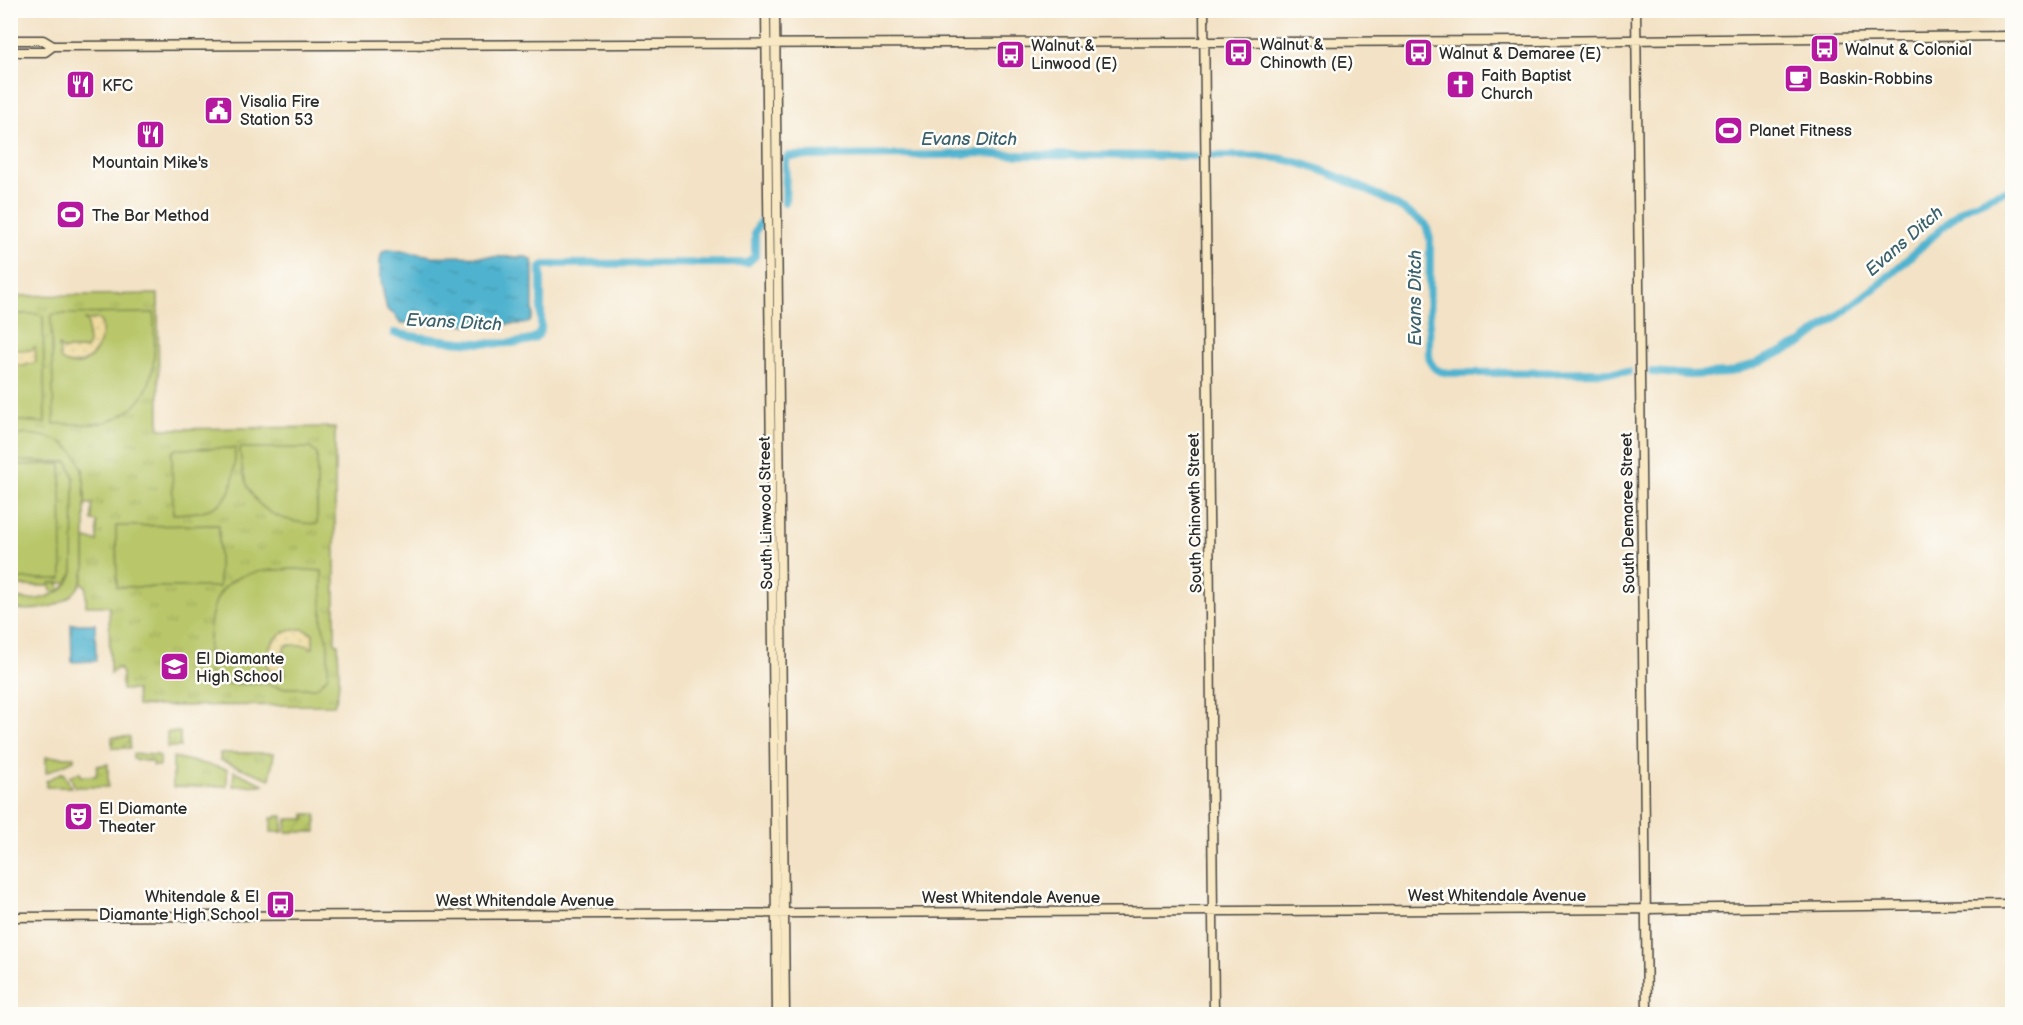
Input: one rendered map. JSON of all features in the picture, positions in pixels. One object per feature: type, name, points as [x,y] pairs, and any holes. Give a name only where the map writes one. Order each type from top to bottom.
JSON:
[{"type":"street","name":"South Linwood Street","points":[[766,10],[771,43]]},
{"type":"street","name":"South Linwood Street","points":[[775,10],[771,43],[780,913],[785,1014]]},
{"type":"street","name":"South Chinowth Street","points":[[1204,10],[1214,1014]]},
{"type":"street","name":"South Demaree Street","points":[[1636,10],[1647,1014]]},
{"type":"street","points":[[10,40],[43,40],[53,46],[1636,40],[2013,36]]},
{"type":"street","points":[[10,52],[45,52],[53,46]]},
{"type":"street","name":"West Whitendale Avenue","points":[[10,917],[1647,909],[2013,904]]},
{"type":"street","name":"South Linwood Street","points":[[777,1014],[780,913]]},
{"type":"green space","points":[[158,294],[159,429],[335,427],[335,643],[338,644],[339,676],[334,705],[137,706],[136,690],[122,690],[122,673],[118,668],[110,674],[109,606],[86,606],[86,586],[81,583],[85,569],[85,539],[97,541],[97,522],[92,521],[92,504],[85,504],[83,469],[11,437],[11,296]]},
{"type":"green space","points":[[154,313],[153,365],[150,380],[144,394],[134,407],[120,416],[101,423],[54,424],[51,317],[54,314]],"holes":[[[98,319],[101,321],[101,340],[92,356],[85,362],[77,364],[69,364],[60,359],[59,346],[62,349],[85,349],[88,346],[88,323],[85,320]]]},
{"type":"green space","points":[[11,314],[39,314],[43,317],[45,423],[11,420],[11,364],[24,366],[36,362],[35,347],[31,350],[11,350]]},
{"type":"green space","points":[[26,434],[44,436],[68,447],[76,455],[81,465],[85,491],[85,569],[81,583],[68,598],[59,603],[30,610],[11,608],[11,597],[29,600],[59,591],[51,591],[50,583],[59,583],[60,591],[68,583],[73,572],[74,478],[68,462],[11,461],[11,437]]},
{"type":"green space","points":[[235,448],[233,480],[224,500],[205,510],[173,514],[172,453],[176,449]]},
{"type":"green space","points":[[240,448],[310,448],[317,454],[317,524],[284,519],[260,505],[246,482]]},
{"type":"green space","points":[[10,461],[69,463],[74,478],[74,564],[68,583],[51,583],[50,586],[11,586]]},
{"type":"green space","points":[[61,464],[62,579],[11,579],[11,465]]},
{"type":"green space","points":[[219,525],[219,587],[117,587],[116,526]]},
{"type":"green space","points":[[277,570],[322,571],[322,624],[328,643],[328,676],[316,688],[282,688],[266,684],[212,684],[208,649],[211,617],[216,600],[233,580],[245,575]],"holes":[[[292,629],[303,629],[313,633],[313,648],[308,645],[287,645],[284,648],[286,674],[271,674],[267,660],[274,641]]]},
{"type":"green space","points":[[167,732],[180,732],[180,747],[167,747]]},
{"type":"green space","points":[[112,737],[130,737],[130,748],[112,748]]},
{"type":"green space","points":[[220,753],[274,753],[270,779],[220,760]]},
{"type":"green space","points":[[133,754],[158,755],[160,766],[153,766],[153,762],[133,759]]},
{"type":"green space","points":[[46,757],[74,757],[74,760],[46,773]]},
{"type":"green space","points":[[173,757],[227,769],[227,786],[173,787]]},
{"type":"green space","points":[[108,764],[108,787],[75,787],[70,776],[80,772],[81,776],[96,776],[97,766]]},
{"type":"green space","points":[[234,771],[265,785],[233,786]]},
{"type":"green space","points":[[63,772],[71,787],[46,787],[46,781]]},
{"type":"green space","points":[[305,814],[316,814],[316,832],[286,832],[287,819],[305,819]]},
{"type":"green space","points":[[283,816],[283,832],[271,832],[271,818]]},
{"type":"sand","points":[[98,319],[103,327],[103,337],[94,354],[78,363],[69,363],[60,359],[59,346],[63,349],[85,349],[88,346],[88,323],[84,320]]},
{"type":"sand","points":[[36,347],[36,362],[24,366],[11,364],[10,350]]},
{"type":"sand","points":[[292,629],[303,629],[313,633],[313,648],[308,645],[287,645],[284,648],[286,674],[271,674],[267,660],[270,647],[279,636]]},
{"type":"water","points":[[391,249],[432,256],[527,257],[532,260],[533,266],[533,315],[530,322],[481,325],[400,323],[394,314],[387,310],[381,280],[381,257],[383,251]]},
{"type":"water","points":[[71,624],[95,624],[96,661],[72,662]]},
{"type":"waterway","name":"Evans Ditch","points":[[785,202],[786,161],[790,156],[978,153],[1195,156]]},
{"type":"waterway","name":"Evans Ditch","points":[[1214,156],[1283,159],[1318,169],[1377,195],[1426,225],[1430,239],[1429,355],[1431,364],[1438,371],[1451,373],[1628,372]]},
{"type":"waterway","name":"Evans Ditch","points":[[1652,372],[1690,375],[1728,373],[1802,343],[1881,283],[1963,209],[2012,189]]},
{"type":"waterway","name":"Evans Ditch","points":[[557,264],[747,263],[755,256],[755,232],[760,222]]},
{"type":"waterway","name":"Evans Ditch","points":[[394,333],[468,342],[527,341],[538,335],[541,328],[541,267],[553,265]]},
{"type":"place","name":"Walnut & Colonial","points":[[1824,49]]},
{"type":"place","name":"Walnut & Chinowth (E)","points":[[1239,53]]},
{"type":"place","name":"Walnut & Demaree (E)","points":[[1418,53]]},
{"type":"place","name":"Walnut & Linwood (E)","points":[[1010,54]]},
{"type":"place","name":"Baskin-Robbins","points":[[1798,78]]},
{"type":"place","name":"Faith Baptist Church","points":[[1460,84]]},
{"type":"place","name":"KFC","points":[[81,85]]},
{"type":"place","name":"Visalia Fire Station 53","points":[[219,110]]},
{"type":"place","name":"Planet Fitness","points":[[1728,130]]},
{"type":"place","name":"Mountain Mike's","points":[[150,134]]},
{"type":"place","name":"The Bar Method","points":[[71,215]]},
{"type":"place","name":"El Diamante High School","points":[[175,667]]},
{"type":"place","name":"El Diamante Theater","points":[[78,817]]},
{"type":"place","name":"Whitendale & El Diamante High School","points":[[280,905]]}]
